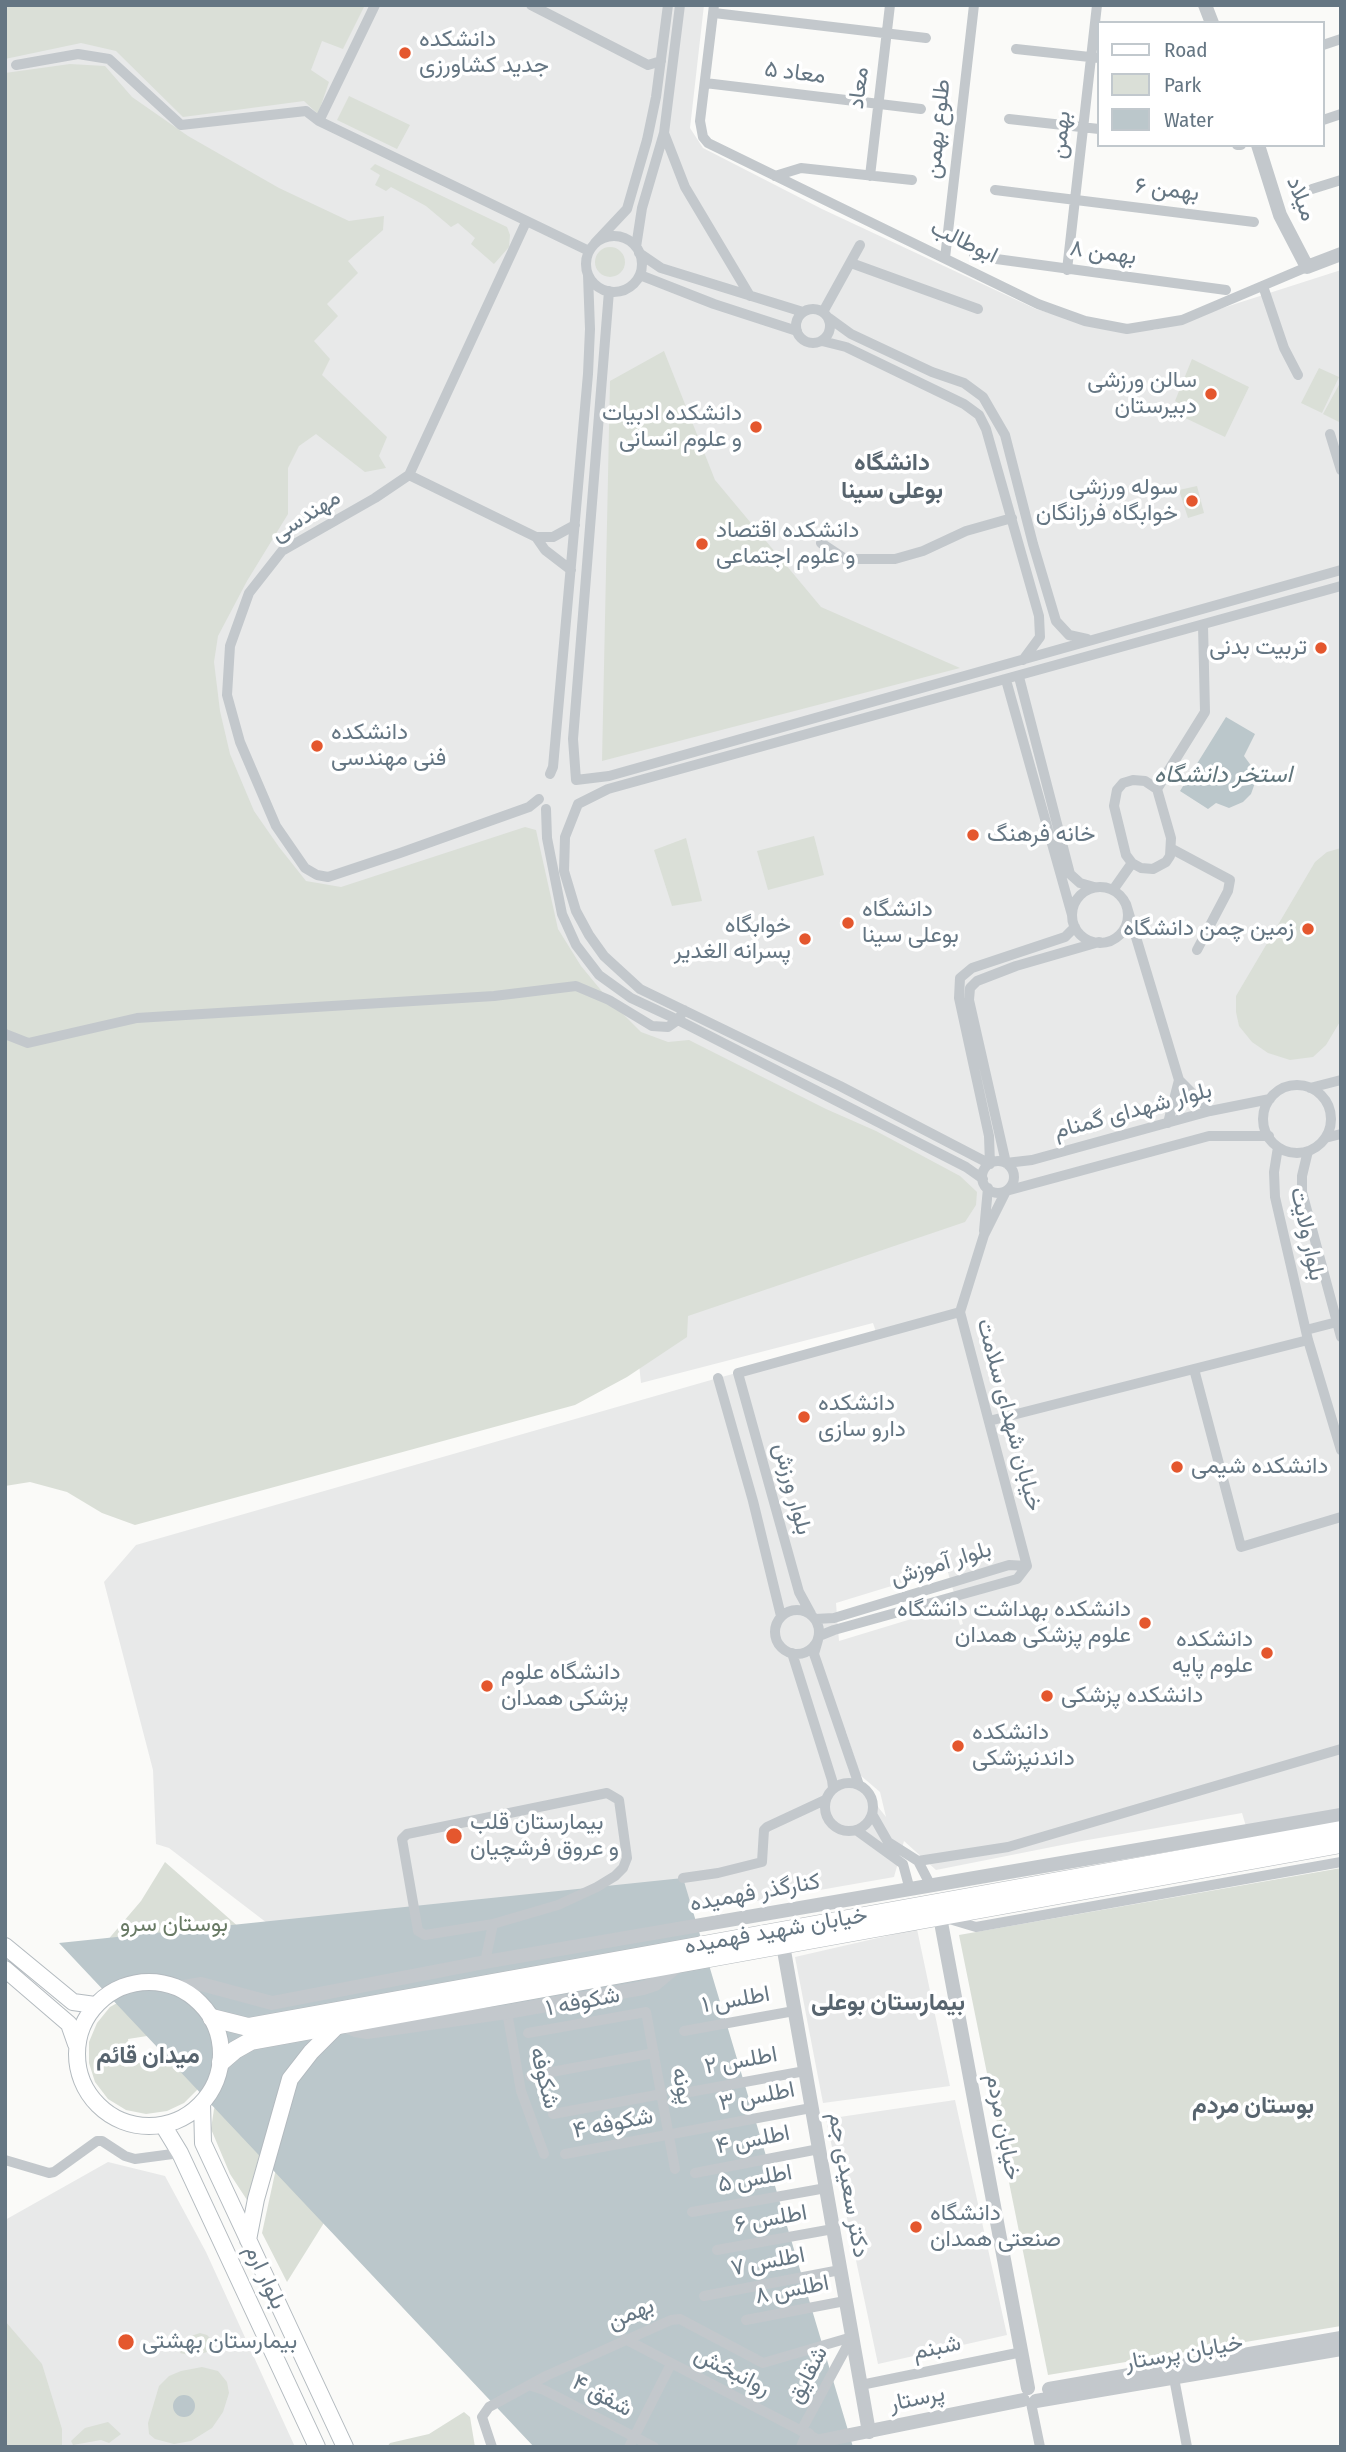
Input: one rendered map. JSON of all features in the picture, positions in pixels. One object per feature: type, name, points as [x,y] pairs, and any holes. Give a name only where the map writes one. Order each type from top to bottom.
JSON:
[{"type":"main road","name":"خیابان شهید فهمیده","points":[[212,2018],[248,2027],[937,1907],[1341,1830]]},
{"type":"main road","name":"خیابان شهید فهمیده","points":[[221,2062],[251,2041],[678,1964],[783,1948],[937,1907],[1341,1844]]},
{"type":"main road","points":[[5,1946],[73,2002],[95,2005]]},
{"type":"main road","points":[[5,1969],[69,2024],[76,2046],[77,2068],[85,2090],[99,2108],[118,2120],[140,2126],[163,2125],[184,2117],[202,2103],[215,2084],[221,2062],[220,2040],[212,2018],[198,2000],[179,1988],[157,1982],[134,1983],[113,1990],[95,2005],[82,2024],[76,2046]]},
{"type":"main road","points":[[248,2240],[274,2132],[290,2079],[311,2052],[340,2025]]},
{"type":"main road","name":"بلوار ارم","points":[[202,2103],[203,2143],[345,2447]]},
{"type":"main road","name":"بلوار ارم","points":[[163,2125],[180,2153],[317,2447]]},
{"type":"main road","points":[[180,2153],[203,2143]]},
{"type":"street","points":[[319,121],[375,5]]},
{"type":"street","points":[[531,5],[648,65],[661,61]]},
{"type":"street","points":[[550,774],[553,767],[571,570],[590,329],[586,267],[592,247],[627,209],[647,141],[661,61],[667,5]]},
{"type":"street","points":[[588,275],[593,283],[609,292],[627,288],[640,275],[642,268],[637,250],[642,208],[664,133],[680,5]]},
{"type":"street","name":"معاد","points":[[870,176],[890,5]]},
{"type":"street","name":"طلوع بهمن","points":[[945,258],[974,5]]},
{"type":"street","name":"بهمن","points":[[1067,270],[1083,128],[1095,58],[1097,5]]},
{"type":"street","points":[[714,9],[887,35],[926,38]]},
{"type":"street","name":"ابوطالب","points":[[714,9],[700,121],[703,137],[715,148],[1038,304],[1085,321],[1127,328],[1182,320],[1341,254]]},
{"type":"street","points":[[1016,49],[1095,58]]},
{"type":"street","points":[[16,65],[78,54],[109,59],[181,125],[306,111],[319,121],[526,222],[592,247]]},
{"type":"street","name":"معاد ۵","points":[[705,83],[921,109]]},
{"type":"street","points":[[1009,119],[1098,130]]},
{"type":"street","points":[[664,133],[685,187],[750,296]]},
{"type":"street","name":"میلاد","points":[[1259,147],[1280,215],[1307,267]]},
{"type":"street","points":[[775,176],[801,168],[912,180]]},
{"type":"street","points":[[1312,189],[1341,180]]},
{"type":"street","name":"بهمن ۶","points":[[995,190],[1254,222]]},
{"type":"street","points":[[526,222],[409,475],[536,537],[553,537],[575,525]]},
{"type":"street","points":[[592,247],[611,236],[621,237],[661,268],[803,312],[813,309],[826,315],[851,334],[932,372],[964,383],[983,397],[1005,435],[1056,621],[1069,635],[1090,640]]},
{"type":"street","points":[[821,341],[830,328],[826,315],[860,245]]},
{"type":"street","name":"بهمن ۸","points":[[974,256],[1226,290]]},
{"type":"street","points":[[851,263],[978,309]]},
{"type":"street","points":[[640,275],[714,304],[797,331],[807,342],[821,341],[846,346],[964,404],[979,415],[986,429],[1039,616],[1040,637],[1021,661]]},
{"type":"street","points":[[1263,286],[1284,348],[1298,375]]},
{"type":"street","points":[[609,292],[573,739],[576,780],[609,776],[1341,570]]},
{"type":"street","points":[[797,331],[797,320],[803,312]]},
{"type":"street","points":[[1330,434],[1341,470]]},
{"type":"street","name":"مهندسی","points":[[409,475],[375,498],[282,551],[249,593],[229,646],[227,695],[240,743],[276,827],[305,867],[317,875],[328,877],[400,853],[529,807],[539,799]]},
{"type":"street","points":[[821,543],[845,559],[895,559],[923,551],[965,531],[1012,518]]},
{"type":"street","points":[[536,537],[545,550],[571,570]]},
{"type":"street","points":[[985,1184],[984,1170],[990,1164],[998,1161],[1006,1163],[1013,1170],[1014,1180],[1006,1191],[996,1192],[985,1184],[966,1167],[681,1015],[625,977],[604,956],[589,935],[576,911],[564,871],[565,837],[578,804],[608,789],[1341,586]]},
{"type":"street","points":[[1157,789],[1205,712],[1203,625]]},
{"type":"street","points":[[1019,677],[1070,874],[1080,883],[1113,890],[1126,904],[1179,1080],[1210,1111]]},
{"type":"street","points":[[1006,680],[1075,927],[1085,938],[1099,943]]},
{"type":"street","points":[[1133,779],[1144,780],[1157,789],[1172,849],[1166,862],[1153,869],[1141,868],[1132,863],[1126,855],[1114,806],[1114,797],[1123,783],[1133,779]]},
{"type":"street","points":[[546,809],[547,838],[562,914],[576,946],[599,975],[631,998],[681,1015],[840,1086],[990,1164]]},
{"type":"street","points":[[1172,849],[1230,880],[1228,891],[1197,950]]},
{"type":"street","points":[[1113,890],[1132,863]]},
{"type":"street","points":[[1072,915],[1078,897],[1094,887]]},
{"type":"street","points":[[1006,1163],[969,1000],[970,988],[977,981],[1016,966],[1116,937],[1123,930],[1128,913],[1126,904]]},
{"type":"street","points":[[990,1164],[989,1136],[960,998],[960,978],[972,968],[1065,937],[1075,927]]},
{"type":"street","points":[[5,1034],[27,1043],[137,1018],[494,996],[576,986],[609,1000],[652,1026],[668,1027],[681,1015]]},
{"type":"street","points":[[1168,1123],[1179,1080]]},
{"type":"street","points":[[1341,1080],[1310,1088],[1291,1086],[1281,1089],[1270,1099],[1264,1112],[1269,1136],[1278,1147],[1288,1151],[1308,1151],[1325,1138],[1341,1134]]},
{"type":"street","points":[[1310,1088],[1327,1102],[1331,1113],[1331,1125],[1325,1138]]},
{"type":"street","name":"بلوار شهدای گمنام","points":[[1006,1163],[1032,1160],[1210,1111],[1270,1099]]},
{"type":"street","name":"بلوار شهدای گمنام","points":[[1006,1191],[1209,1136],[1269,1136]]},
{"type":"street","name":"بلوار ولایت","points":[[1278,1147],[1274,1172],[1275,1197],[1307,1335],[1341,1450]]},
{"type":"street","name":"بلوار ولایت","points":[[1308,1151],[1302,1176],[1303,1192],[1341,1337]]},
{"type":"street","name":"خیابان شهدای سلامت","points":[[984,1235],[985,1184]]},
{"type":"street","name":"خیابان شهدای سلامت","points":[[1006,1191],[984,1235],[960,1312],[1027,1566]]},
{"type":"street","name":"بلوار ورزش","points":[[813,1616],[799,1592],[738,1373],[960,1312]]},
{"type":"street","points":[[989,1421],[1194,1369],[1307,1335],[1337,1322]]},
{"type":"street","points":[[1194,1369],[1241,1548],[1341,1517]]},
{"type":"street","name":"بلوار ورزش","points":[[718,1378],[753,1501],[781,1616]]},
{"type":"street","name":"بلوار آموزش","points":[[813,1616],[834,1618],[1009,1565],[1027,1566]]},
{"type":"street","name":"بلوار آموزش","points":[[818,1638],[834,1630],[1017,1579],[1027,1566]]},
{"type":"street","points":[[943,1586],[946,1598]]},
{"type":"street","points":[[818,1638],[804,1653],[792,1653],[785,1650],[776,1638],[775,1630],[781,1616],[792,1610],[805,1611],[813,1616],[818,1625],[818,1638],[814,1654],[859,1785],[869,1794],[872,1814],[888,1842],[918,1861],[937,1907]]},
{"type":"street","points":[[792,1653],[832,1780],[832,1788],[825,1800],[825,1815],[834,1827],[856,1830],[863,1827],[872,1814]]},
{"type":"street","points":[[918,1861],[1008,1847],[1341,1749]]},
{"type":"street","points":[[832,1788],[845,1783],[859,1785]]},
{"type":"street","points":[[607,1793],[618,1800],[626,1858],[624,1868],[615,1876],[558,1905],[493,1924],[425,1935],[418,1931],[402,1839],[407,1834],[607,1793]]},
{"type":"street","points":[[683,1878],[762,1862],[764,1830],[767,1827],[825,1800]]},
{"type":"street","name":"کنارگذر فهمیده","points":[[937,1907],[1341,1815]]},
{"type":"street","points":[[856,1830],[902,1864],[910,1890]]},
{"type":"street","name":"کنارگذر فهمیده","points":[[179,1988],[201,1984],[272,2003],[485,1962],[910,1890],[976,1927],[1341,1862]]},
{"type":"street","name":"خیابان مردم","points":[[937,1907],[1031,2397]]},
{"type":"street","points":[[485,1962],[493,1924]]},
{"type":"street","name":"دکتر سعیدی جم","points":[[783,1948],[869,2432]]},
{"type":"street","points":[[340,2025],[367,2032],[508,2012],[643,1988],[655,1984],[678,1964]]},
{"type":"street","name":"اطلس ۱","points":[[684,2031],[794,2011]]},
{"type":"street","name":"شکوفه","points":[[508,2012],[521,2091],[544,2154]]},
{"type":"street","name":"شکوفه ۱","points":[[528,2034],[646,2012]]},
{"type":"street","name":"پونه","points":[[646,2012],[675,2169]]},
{"type":"street","points":[[530,2076],[654,2053]]},
{"type":"street","name":"اطلس ۲","points":[[684,2092],[805,2071]]},
{"type":"street","points":[[553,2114],[662,2094]]},
{"type":"street","name":"اطلس ۳","points":[[669,2135],[811,2108]]},
{"type":"street","name":"شکوفه ۴","points":[[565,2154],[669,2135]]},
{"type":"street","points":[[5,2160],[49,2173],[61,2168],[97,2141],[102,2141],[125,2156],[135,2159],[180,2153]]},
{"type":"street","name":"اطلس ۴","points":[[695,2173],[818,2149]]},
{"type":"street","name":"اطلس ۵","points":[[692,2212],[825,2188]]},
{"type":"street","name":"اطلس ۶","points":[[717,2250],[833,2229]]},
{"type":"street","name":"اطلس ۷","points":[[704,2296],[840,2270]]},
{"type":"street","name":"اطلس ۸","points":[[746,2320],[845,2301]]},
{"type":"street","name":"بهمن","points":[[492,2447],[482,2417],[489,2407],[529,2385],[671,2320],[680,2319],[763,2363],[852,2337]]},
{"type":"street","name":"شقایق","points":[[810,2440],[852,2337]]},
{"type":"street","name":"خیابان پرستار","points":[[1031,2397],[1341,2338]]},
{"type":"street","name":"روانبخش","points":[[625,2340],[810,2440]]},
{"type":"street","name":"خیابان پرستار","points":[[1031,2397],[1174,2378],[1341,2349]]},
{"type":"street","name":"شبنم","points":[[860,2385],[1022,2352]]},
{"type":"street","points":[[631,2442],[671,2364]]},
{"type":"street","points":[[1174,2378],[1187,2447]]},
{"type":"street","name":"شفق ۴","points":[[529,2385],[544,2390],[631,2442],[654,2447]]},
{"type":"street","points":[[1031,2397],[1040,2447]]},
{"type":"street","name":"پرستار","points":[[810,2440],[869,2432],[1031,2397]]},
{"type":"shaded area","name":"دانشگاه بوعلی سینا","points":[[5,5],[704,5],[690,128],[703,148],[822,209],[1036,309],[1083,323],[1154,330],[1341,270],[1341,1837],[1254,1853],[1242,1813],[936,1870],[904,1841],[894,1877],[335,1975],[169,1848],[156,1844],[153,1770],[104,1582],[136,1545],[877,1335],[873,1323],[641,1383],[634,1318],[387,943],[5,707]],"holes":[[[947,1569],[963,1624],[960,1625],[954,1606],[839,1641],[836,1603]],[[846,1732],[860,1775],[880,1792],[886,1817],[848,1769]]]},
{"type":"shaded area","points":[[917,1929],[950,2086],[823,2103],[795,1957]]},
{"type":"shaded area","name":"دانشگاه صنعتی همدان","points":[[955,2100],[1007,2335],[878,2364],[826,2119]]},
{"type":"shaded area","name":"بیمارستان بهشتی","points":[[108,2162],[165,2176],[206,2252],[295,2447],[44,2447],[5,2432],[5,2220]]},
{"type":"green space","points":[[5,5],[365,5],[343,49],[322,41],[311,70],[329,82],[318,114],[304,101],[183,117],[116,51],[81,43],[5,59]]},
{"type":"green space","points":[[70,64],[105,66],[132,97],[188,136],[279,188],[349,221],[384,216],[383,230],[348,261],[358,273],[327,304],[338,316],[314,341],[330,359],[322,375],[387,437],[379,456],[386,468],[365,472],[316,434],[299,446],[288,468],[288,514],[247,581],[218,636],[214,662],[220,711],[230,754],[254,811],[279,847],[306,881],[341,887],[525,827],[536,830],[558,929],[581,966],[609,1000],[641,1032],[668,1042],[689,1040],[876,1131],[960,1176],[977,1192],[976,1205],[965,1222],[688,1316],[687,1337],[627,1377],[575,1405],[135,1525],[102,1513],[67,1492],[30,1482],[5,1486],[5,73]]},
{"type":"green space","points":[[349,96],[410,125],[397,149],[337,120]]},
{"type":"green space","points":[[375,164],[507,227],[510,235],[509,247],[494,264],[471,244],[475,238],[458,223],[451,227],[426,206],[391,187],[386,191],[375,185],[380,175],[370,169]]},
{"type":"green space","points":[[610,247],[621,251],[625,262],[621,273],[610,277],[599,273],[595,262],[599,251]]},
{"type":"green space","points":[[664,351],[715,480],[821,607],[960,668],[602,761],[610,381]]},
{"type":"green space","name":"سالن ورزشی دبیرستان","points":[[1192,359],[1249,387],[1225,437],[1179,415],[1183,406],[1175,401]]},
{"type":"green space","points":[[1319,368],[1339,377],[1322,413],[1301,403]]},
{"type":"green space","points":[[1341,381],[1341,423],[1323,414]]},
{"type":"green space","name":"سوله ورزشی خوابگاه فرزانگان","points":[[1197,486],[1204,513],[1188,518],[1179,490]]},
{"type":"green space","points":[[814,836],[824,875],[768,890],[757,851]]},
{"type":"green space","points":[[686,838],[702,901],[672,906],[654,850]]},
{"type":"green space","name":"زمین چمن دانشگاه","points":[[1341,848],[1341,1020],[1326,1045],[1313,1057],[1290,1060],[1268,1053],[1252,1042],[1239,1026],[1236,996],[1315,862],[1327,852]]},
{"type":"green space","name":"بوستان سرو","points":[[165,1862],[308,1988],[106,1942],[141,1901]]},
{"type":"green space","name":"بوستان مردم","points":[[1341,1868],[1341,2326],[1048,2375],[959,1935]]},
{"type":"green space","name":"میدان قائم","points":[[149,1994],[167,1997],[184,2006],[197,2019],[206,2036],[209,2054],[206,2073],[197,2090],[184,2103],[167,2111],[146,2114],[126,2110],[108,2099],[95,2082],[89,2063],[89,2042],[97,2023],[110,2007],[128,1997]],"holes":[[[198,2028],[202,2053],[132,2064],[128,2039]]]},
{"type":"green space","points":[[235,2066],[274,2103],[247,2200],[230,2174],[211,2129],[214,2109]]},
{"type":"green space","points":[[282,2141],[347,2186],[287,2282],[262,2233]]},
{"type":"green space","points":[[5,2321],[42,2364],[62,2429],[62,2447],[5,2447]]},
{"type":"green space","points":[[200,2333],[211,2339],[212,2344],[207,2352],[193,2356],[180,2353],[191,2336]]},
{"type":"green space","points":[[202,2367],[218,2371],[227,2382],[229,2393],[223,2412],[212,2428],[191,2441],[174,2444],[155,2439],[149,2434],[148,2423],[159,2386],[169,2376]]},
{"type":"green space","points":[[464,2412],[470,2417],[475,2447],[387,2447],[390,2443],[429,2434]]},
{"type":"green space","points":[[108,2422],[121,2434],[109,2443],[101,2440],[73,2445],[71,2441],[85,2428]]},
{"type":"water","name":"استخر دانشگاه","points":[[1226,717],[1255,734],[1244,756],[1255,771],[1256,780],[1251,794],[1243,802],[1229,808],[1216,803],[1208,809],[1180,791]]},
{"type":"water","points":[[683,1878],[853,2447],[534,2447],[59,1943]]},
{"type":"water","points":[[184,2395],[192,2398],[195,2406],[192,2414],[184,2417],[176,2414],[173,2406],[176,2398]]},
{"type":"place","name":"دانشکده جدید کشاورزی","points":[[405,53]]},
{"type":"place","name":"سالن ورزشی دبیرستان","points":[[1211,394]]},
{"type":"place","name":"دانشکده ادبیات و علوم انسانی","points":[[756,427]]},
{"type":"place","name":"سوله ورزشی خوابگاه فرزانگان","points":[[1192,501]]},
{"type":"place","name":"دانشکده اقتصاد و علوم اجتماعی","points":[[702,544]]},
{"type":"place","name":"تربیت بدنی","points":[[1321,648]]},
{"type":"place","name":"دانشکده فنی مهندسی","points":[[317,746]]},
{"type":"place","name":"خانه فرهنگ","points":[[973,835]]},
{"type":"place","name":"دانشگاه بوعلی سینا","points":[[848,923]]},
{"type":"place","name":"زمین چمن دانشگاه","points":[[1308,929]]},
{"type":"place","name":"خوابگاه پسرانه الغدیر","points":[[805,939]]},
{"type":"place","name":"دانشکده دارو سازی","points":[[804,1417]]},
{"type":"place","name":"دانشکده شیمی","points":[[1177,1467]]},
{"type":"place","name":"دانشکده بهداشت دانشگاه علوم پزشکی همدان","points":[[1145,1623]]},
{"type":"place","name":"دانشکده علوم پایه","points":[[1267,1653]]},
{"type":"place","name":"دانشگاه علوم پزشکی همدان","points":[[487,1686]]},
{"type":"place","name":"دانشکده پزشکی","points":[[1047,1696]]},
{"type":"place","name":"دانشکده داندنپزشکی","points":[[958,1746]]},
{"type":"place","name":"بیمارستان قلب و عروق فرشچیان","points":[[454,1836]]},
{"type":"place","name":"دانشگاه صنعتی همدان","points":[[916,2227]]},
{"type":"place","name":"بیمارستان بهشتی","points":[[126,2342]]},
{"type":"district","name":"دانشگاه بوعلی سینا","points":[[892,477]]},
{"type":"district","name":"بیمارستان بوعلی","points":[[888,2003]]},
{"type":"district","name":"میدان قائم","points":[[148,2056]]},
{"type":"district","name":"بوستان مردم","points":[[1253,2106]]}]
